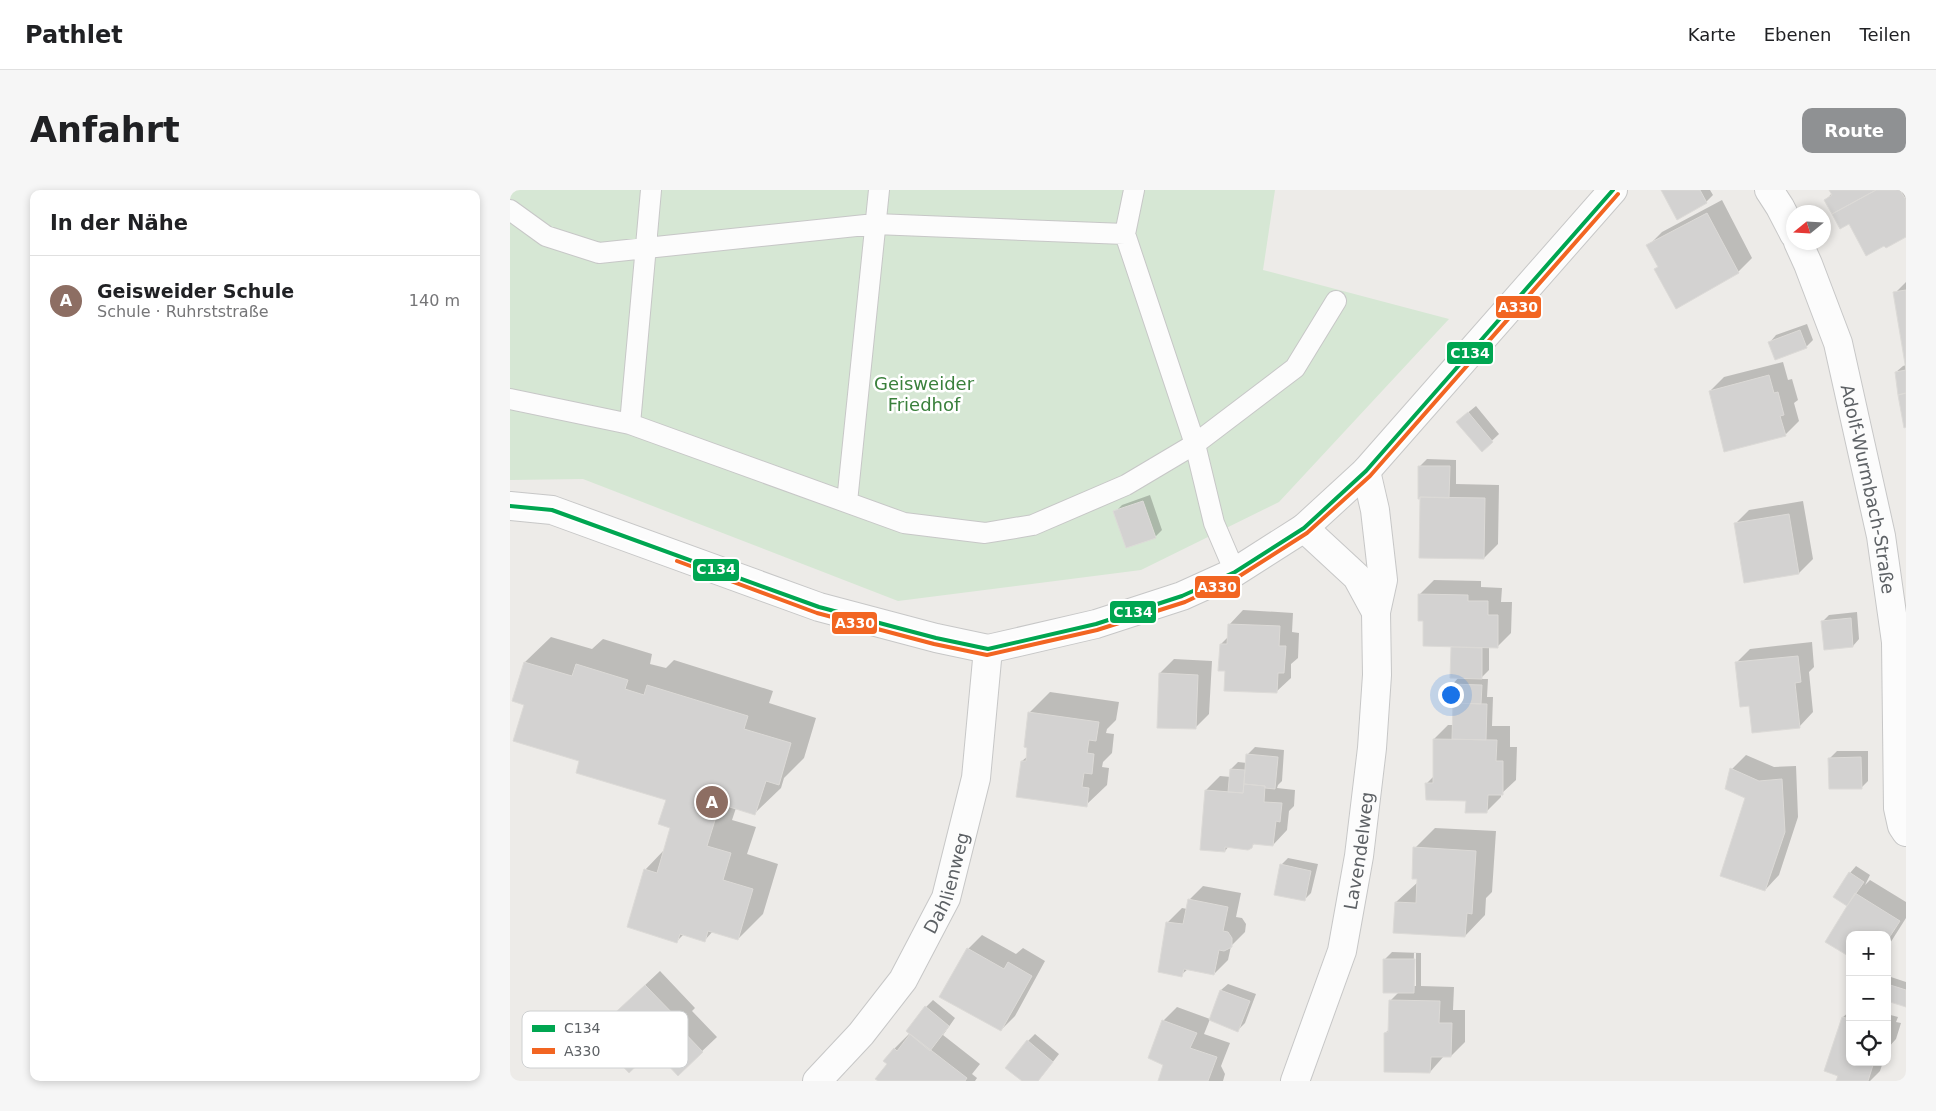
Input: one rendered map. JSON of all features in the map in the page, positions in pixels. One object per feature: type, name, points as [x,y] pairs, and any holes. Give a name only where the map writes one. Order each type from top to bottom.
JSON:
[{"type":"street","points":[[510,506],[552,510],[819,607],[936,638],[988,648],[1096,624],[1182,596],[1234,572],[1304,528],[1366,471],[1613,190]]},
{"type":"street","points":[[1769,190],[1786,218]]},
{"type":"street","name":"Adolf-Wurmbach-Straße","points":[[1802,250],[1838,343],[1881,536],[1896,642],[1898,808],[1902,826],[1906,832]]},
{"type":"street","name":"Lavendelweg","points":[[1295,1081],[1342,951],[1359,856],[1372,748],[1378,675],[1376,612],[1383,580],[1375,510],[1366,471]]},
{"type":"street","name":"Lavendelweg","points":[[1304,528],[1357,577],[1376,612]]},
{"type":"street","name":"Dahlienweg","points":[[817,1081],[861,1034],[903,980],[946,898],[976,778],[988,648]]},
{"type":"lane","points":[[630,424],[651,190]]},
{"type":"lane","points":[[847,502],[878,190]]},
{"type":"lane","points":[[1134,190],[1125,234],[1195,444],[1214,523],[1234,572]]},
{"type":"lane","points":[[510,210],[546,236],[599,253],[875,224],[1125,234]]},
{"type":"lane","points":[[510,400],[630,424],[904,523],[985,533],[1033,525],[1126,485],[1195,444],[1296,368],[1336,301]]},
{"type":"green space","name":"Geisweider Friedhof","points":[[510,190],[1275,190],[1263,270],[1449,319],[1279,502],[1141,570],[898,601],[583,479],[510,480]]},
{"type":"building","points":[[1661,190],[1700,190],[1707,203],[1677,220]]},
{"type":"building","points":[[1829,190],[1876,190],[1832,214],[1831,205],[1827,205],[1824,200],[1832,195]]},
{"type":"building","points":[[1876,190],[1900,190],[1906,200],[1906,237],[1866,256],[1849,224],[1840,229],[1832,214]]},
{"type":"building","points":[[1707,213],[1739,273],[1676,309],[1654,269],[1658,267],[1646,245]]},
{"type":"building","points":[[1906,290],[1906,370],[1893,292]]},
{"type":"building","points":[[1800,330],[1807,348],[1775,360],[1768,342]]},
{"type":"building","points":[[1906,370],[1906,393],[1898,395],[1895,372]]},
{"type":"building","points":[[1769,375],[1774,393],[1778,392],[1784,415],[1780,416],[1786,436],[1724,452],[1709,391]]},
{"type":"building","points":[[1906,393],[1906,427],[1904,428],[1898,395]]},
{"type":"building","points":[[1468,412],[1493,442],[1482,452],[1456,422]]},
{"type":"building","points":[[1418,466],[1450,466],[1449,498],[1420,497],[1418,499]]},
{"type":"building","points":[[1420,497],[1485,498],[1484,559],[1419,558]]},
{"type":"building","points":[[1143,501],[1156,538],[1126,548],[1113,511]]},
{"type":"building","points":[[1789,514],[1799,574],[1744,583],[1734,523]]},
{"type":"building","points":[[1418,594],[1468,595],[1468,601],[1488,601],[1488,615],[1498,615],[1498,648],[1423,646],[1423,621],[1418,621]]},
{"type":"building","points":[[1851,618],[1853,647],[1824,650],[1821,621]]},
{"type":"building","points":[[1228,624],[1280,626],[1279,646],[1286,646],[1284,673],[1278,673],[1277,693],[1224,691],[1225,671],[1218,671],[1220,644],[1227,644]]},
{"type":"building","points":[[1451,647],[1482,648],[1482,679],[1450,678]]},
{"type":"building","points":[[1798,656],[1801,682],[1795,683],[1800,728],[1752,733],[1749,706],[1740,707],[1735,662]]},
{"type":"building","points":[[524,662],[572,676],[576,664],[628,680],[625,689],[644,695],[647,685],[748,716],[744,729],[791,743],[779,785],[766,781],[755,815],[720,804],[707,846],[731,853],[723,880],[753,889],[738,940],[708,931],[705,942],[680,934],[677,943],[627,927],[644,869],[657,873],[670,828],[658,824],[666,800],[576,773],[579,761],[513,741],[524,705],[512,701]]},
{"type":"building","points":[[1159,673],[1198,675],[1196,729],[1157,728]]},
{"type":"building","points":[[1450,684],[1482,685],[1481,704],[1450,703]]},
{"type":"building","points":[[1453,703],[1487,704],[1486,740],[1452,739]]},
{"type":"building","points":[[1028,712],[1099,722],[1096,741],[1089,740],[1087,753],[1094,754],[1092,774],[1084,773],[1082,787],[1089,788],[1087,807],[1016,797],[1021,761],[1026,761],[1027,748],[1024,747]]},
{"type":"building","points":[[1433,739],[1497,740],[1496,761],[1503,761],[1503,795],[1488,795],[1487,813],[1465,813],[1466,801],[1426,800],[1425,783],[1433,783]]},
{"type":"building","points":[[1246,754],[1278,757],[1275,789],[1244,784]]},
{"type":"building","points":[[1861,757],[1862,789],[1829,789],[1828,758]]},
{"type":"building","points":[[1730,768],[1759,781],[1782,779],[1785,832],[1765,891],[1720,876],[1745,798],[1725,789]]},
{"type":"building","points":[[1230,769],[1245,770],[1243,793],[1228,792]]},
{"type":"building","points":[[1244,784],[1265,786],[1264,802],[1282,803],[1280,822],[1276,821],[1273,846],[1253,844],[1252,848],[1248,850],[1225,847],[1225,852],[1200,850],[1205,790],[1243,793]]},
{"type":"building","points":[[1413,847],[1476,851],[1472,914],[1467,913],[1465,937],[1393,933],[1395,902],[1416,903],[1417,879],[1412,879]]},
{"type":"building","points":[[1280,864],[1311,871],[1305,901],[1274,895]]},
{"type":"building","points":[[1849,872],[1864,882],[1847,906],[1833,897]]},
{"type":"building","points":[[1855,893],[1900,921],[1891,935],[1891,931],[1846,931],[1846,955],[1825,942]]},
{"type":"building","points":[[1188,899],[1228,907],[1223,931],[1228,932],[1232,938],[1232,947],[1224,951],[1219,950],[1214,975],[1184,969],[1182,977],[1158,972],[1166,922],[1183,924]]},
{"type":"building","points":[[967,948],[1004,969],[1008,962],[1032,976],[1001,1031],[939,997]]},
{"type":"building","points":[[1383,959],[1415,959],[1414,993],[1383,993]]},
{"type":"building","points":[[645,985],[670,1011],[617,1011]]},
{"type":"building","points":[[1891,985],[1906,990],[1906,1007],[1891,1002]]},
{"type":"building","points":[[1220,990],[1250,1001],[1238,1032],[1209,1020]]},
{"type":"building","points":[[1389,1000],[1440,1001],[1439,1023],[1452,1023],[1451,1057],[1431,1057],[1430,1073],[1384,1072],[1384,1033],[1388,1032]]},
{"type":"building","points":[[925,1006],[949,1026],[930,1051],[906,1031]]},
{"type":"building","points":[[1842,1017],[1846,1018],[1846,1066],[1873,1066],[1868,1081],[1836,1081],[1838,1076],[1824,1071]]},
{"type":"building","points":[[1162,1020],[1197,1033],[1190,1048],[1217,1057],[1208,1081],[1158,1081],[1163,1065],[1148,1058]]},
{"type":"building","points":[[910,1034],[967,1078],[965,1081],[878,1081],[875,1079],[887,1064],[883,1061],[894,1048],[897,1051]]},
{"type":"building","points":[[688,1036],[703,1052],[688,1066]]},
{"type":"building","points":[[1027,1040],[1053,1062],[1038,1081],[1022,1081],[1005,1068]]},
{"type":"building","points":[[624,1068],[634,1068],[629,1073]]},
{"type":"building","points":[[671,1068],[686,1068],[678,1076]]},
{"type":"transit line","name":"C134","points":[[510,506],[552,510],[819,607],[936,638],[988,649],[1096,624],[1182,596],[1235,572],[1304,528],[1366,471],[1613,190]]},
{"type":"transit line","name":"A330","points":[[677,561],[817,613],[934,644],[987,655],[1097,630],[1185,602],[1238,577],[1307,533],[1370,476],[1618,194]]},
{"type":"place","name":"Geisweider Schule","points":[[712,802]]}]
